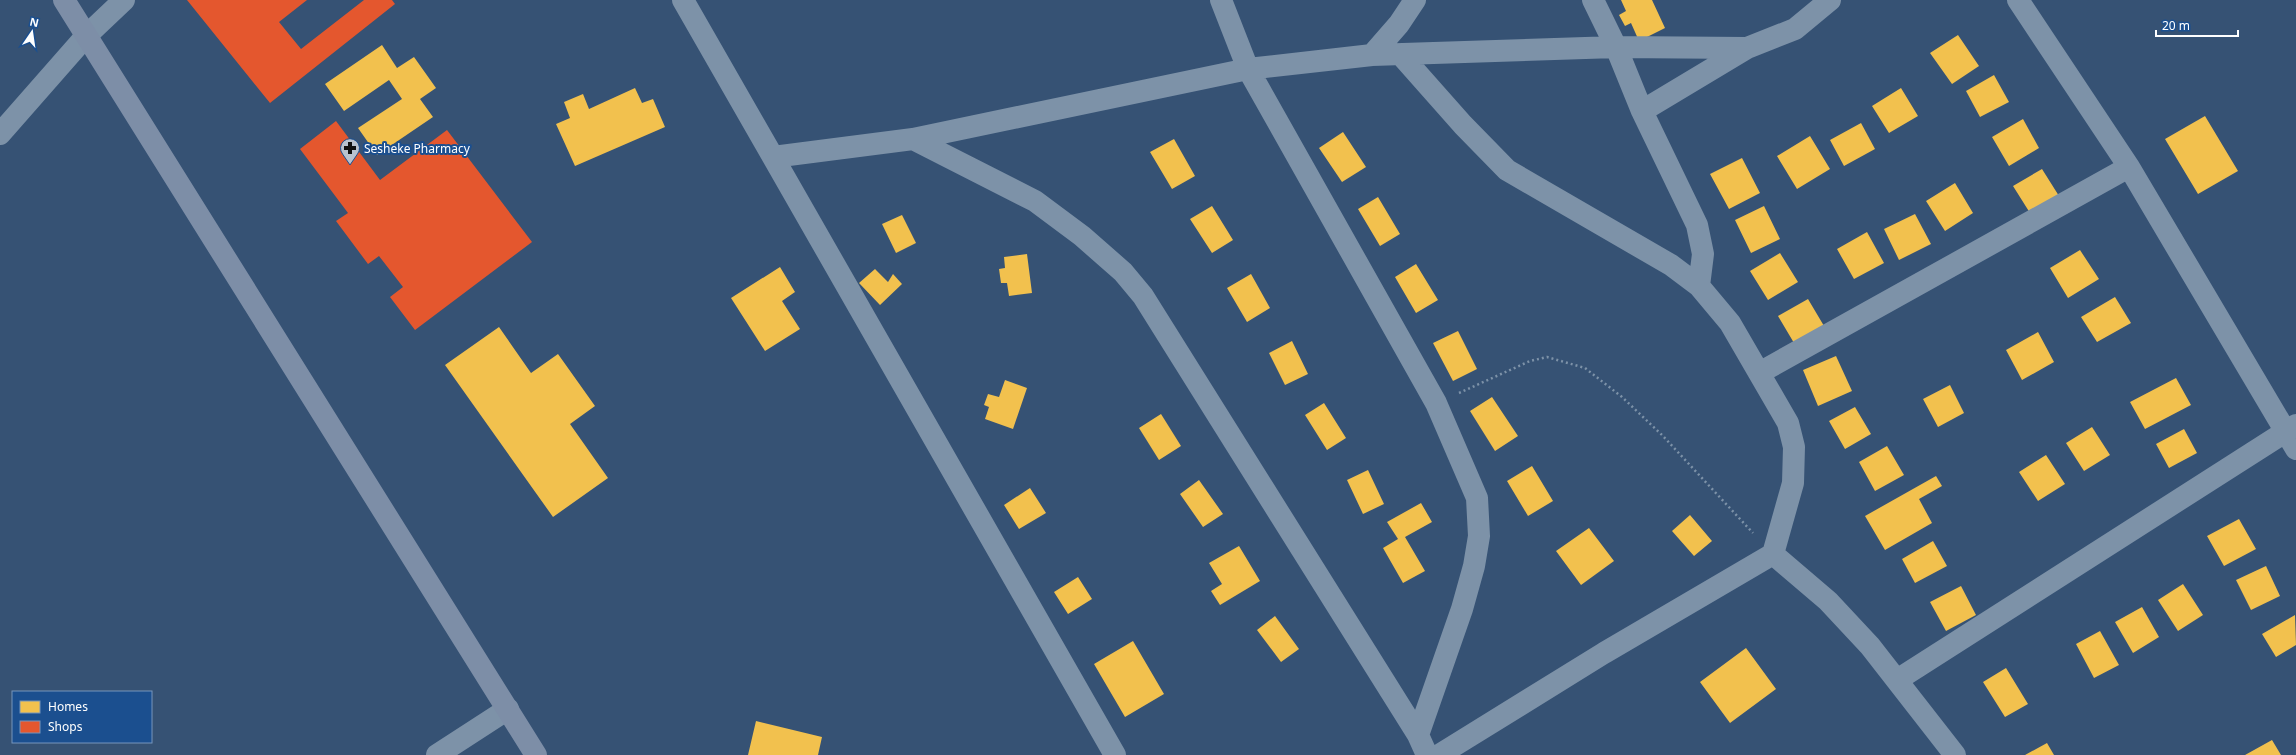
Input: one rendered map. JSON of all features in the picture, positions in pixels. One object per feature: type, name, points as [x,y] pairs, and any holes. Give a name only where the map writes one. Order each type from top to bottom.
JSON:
[{"type":"main road","points":[[64,0],[536,755]]},
{"type":"street","points":[[0,134],[86,36],[124,0]]},
{"type":"street","points":[[683,0],[1115,755]]},
{"type":"street","points":[[1221,0],[1248,69],[1436,403],[1477,498],[1479,536],[1474,566],[1462,609],[1418,735]]},
{"type":"street","points":[[1372,55],[1399,24],[1415,0]]},
{"type":"street","points":[[1593,0],[1616,47],[1642,111],[1697,225],[1703,254],[1699,286]]},
{"type":"street","points":[[1642,111],[1747,48],[1796,28],[1830,0]]},
{"type":"street","points":[[1897,680],[2293,435],[2129,167],[2018,0]]},
{"type":"street","points":[[773,157],[913,139],[1248,69],[1372,55],[1616,47],[1747,48]]},
{"type":"street","points":[[1401,55],[1463,126],[1507,170],[1620,234],[1671,265],[1699,286],[1730,323],[1788,423],[1794,447],[1793,483],[1773,554],[1604,652],[1439,755]]},
{"type":"street","points":[[913,139],[1035,201],[1082,236],[1123,272],[1143,296],[1418,735],[1427,755]]},
{"type":"street","points":[[1759,373],[2129,167]]},
{"type":"street","points":[[1773,554],[1828,601],[1870,646],[1954,755]]},
{"type":"street","points":[[437,755],[508,709]]},
{"type":"path","points":[[1436,403],[1530,361],[1547,357],[1586,368],[1622,397],[1662,435],[1773,554]]},
{"type":"building: Homes","points":[[1621,0],[1652,0],[1665,28],[1639,41],[1631,23],[1625,26],[1619,15],[1626,11]]},
{"type":"building: Homes","points":[[1958,35],[1979,66],[1952,84],[1930,53]]},
{"type":"building: Homes","points":[[382,45],[397,68],[414,57],[436,88],[420,99],[433,117],[377,155],[358,128],[402,99],[389,80],[344,111],[325,84]]},
{"type":"building: Homes","points":[[1994,75],[2009,102],[1980,117],[1966,91]]},
{"type":"building: Homes","points":[[635,88],[642,103],[653,99],[665,127],[575,166],[556,124],[570,118],[564,102],[583,94],[589,109]]},
{"type":"building: Homes","points":[[1901,88],[1918,116],[1889,133],[1872,106]]},
{"type":"building: Homes","points":[[2205,116],[2238,171],[2198,194],[2165,139]]},
{"type":"building: Homes","points":[[2023,119],[2039,148],[2009,166],[1992,137]]},
{"type":"building: Homes","points":[[1861,123],[1875,149],[1844,166],[1830,140]]},
{"type":"building: Homes","points":[[1343,132],[1366,167],[1342,182],[1319,148]]},
{"type":"building: Homes","points":[[1810,136],[1830,169],[1797,189],[1777,156]]},
{"type":"building: Homes","points":[[1174,139],[1195,176],[1172,189],[1150,152]]},
{"type":"building: Homes","points":[[1742,158],[1760,193],[1729,209],[1710,174]]},
{"type":"building: Homes","points":[[2042,169],[2059,196],[2030,213],[2013,186]]},
{"type":"building: Homes","points":[[1955,183],[1973,213],[1945,231],[1926,201]]},
{"type":"building: Homes","points":[[1378,197],[1400,234],[1380,246],[1358,209]]},
{"type":"building: Homes","points":[[1212,206],[1233,240],[1212,253],[1190,219]]},
{"type":"building: Homes","points":[[1764,206],[1780,239],[1751,253],[1735,220]]},
{"type":"building: Homes","points":[[1915,214],[1931,244],[1899,260],[1884,229]]},
{"type":"building: Homes","points":[[902,215],[916,243],[896,253],[882,224]]},
{"type":"building: Homes","points":[[1867,232],[1884,263],[1854,279],[1837,249]]},
{"type":"building: Homes","points":[[2080,250],[2099,279],[2068,298],[2050,268]]},
{"type":"building: Homes","points":[[1780,253],[1798,282],[1768,300],[1750,271]]},
{"type":"building: Homes","points":[[1027,254],[1032,293],[1009,296],[1007,283],[1001,283],[999,269],[1005,268],[1004,257]]},
{"type":"building: Homes","points":[[1416,264],[1438,300],[1416,313],[1395,277]]},
{"type":"building: Homes","points":[[780,267],[795,292],[782,301],[800,329],[765,351],[731,298]]},
{"type":"building: Homes","points":[[875,269],[888,282],[893,274],[902,284],[880,305],[859,283]]},
{"type":"building: Homes","points":[[1251,274],[1270,308],[1247,322],[1227,288]]},
{"type":"building: Homes","points":[[2115,297],[2131,323],[2097,342],[2081,317]]},
{"type":"building: Homes","points":[[1808,299],[1824,326],[1794,343],[1778,316]]},
{"type":"building: Homes","points":[[499,327],[531,373],[558,354],[595,406],[570,424],[608,478],[553,517],[445,365]]},
{"type":"building: Homes","points":[[1458,331],[1477,369],[1453,381],[1433,343]]},
{"type":"building: Homes","points":[[2038,332],[2054,362],[2022,380],[2006,350]]},
{"type":"building: Homes","points":[[1292,341],[1308,374],[1285,385],[1269,353]]},
{"type":"building: Homes","points":[[1836,356],[1852,391],[1818,406],[1803,370]]},
{"type":"building: Homes","points":[[2176,378],[2191,405],[2145,429],[2130,402]]},
{"type":"building: Homes","points":[[1005,380],[1027,388],[1013,429],[985,419],[989,407],[984,405],[988,394],[999,397]]},
{"type":"building: Homes","points":[[1950,385],[1964,413],[1938,427],[1923,399]]},
{"type":"building: Homes","points":[[1492,397],[1518,436],[1495,451],[1470,411]]},
{"type":"building: Homes","points":[[1324,403],[1346,438],[1327,450],[1305,415]]},
{"type":"building: Homes","points":[[1855,407],[1871,434],[1845,449],[1829,421]]},
{"type":"building: Homes","points":[[1161,414],[1181,446],[1159,460],[1139,428]]},
{"type":"building: Homes","points":[[2092,427],[2110,455],[2084,471],[2066,443]]},
{"type":"building: Homes","points":[[2184,429],[2197,453],[2169,468],[2156,444]]},
{"type":"building: Homes","points":[[1887,446],[1904,475],[1875,491],[1859,462]]},
{"type":"building: Homes","points":[[2046,455],[2065,484],[2038,501],[2019,472]]},
{"type":"building: Homes","points":[[1532,466],[1553,501],[1528,516],[1507,481]]},
{"type":"building: Homes","points":[[1368,470],[1384,504],[1363,514],[1347,480]]},
{"type":"building: Homes","points":[[1936,476],[1942,486],[1919,499],[1932,523],[1885,550],[1865,516]]},
{"type":"building: Homes","points":[[1199,480],[1223,514],[1203,527],[1180,494]]},
{"type":"building: Homes","points":[[1030,488],[1046,513],[1019,529],[1004,505]]},
{"type":"building: Homes","points":[[1421,503],[1432,522],[1405,537],[1425,571],[1403,583],[1383,548],[1398,539],[1387,522]]},
{"type":"building: Homes","points":[[1690,515],[1712,541],[1694,556],[1672,531]]},
{"type":"building: Homes","points":[[2239,519],[2256,549],[2224,566],[2207,536]]},
{"type":"building: Homes","points":[[1589,528],[1614,561],[1581,585],[1556,551]]},
{"type":"building: Homes","points":[[1933,541],[1947,566],[1915,583],[1902,559]]},
{"type":"building: Homes","points":[[1239,546],[1260,581],[1220,605],[1211,591],[1222,584],[1209,563]]},
{"type":"building: Homes","points":[[2266,566],[2280,596],[2251,610],[2236,580]]},
{"type":"building: Homes","points":[[1078,577],[1092,599],[1068,614],[1054,592]]},
{"type":"building: Homes","points":[[2183,584],[2203,615],[2178,631],[2158,600]]},
{"type":"building: Homes","points":[[1961,586],[1976,615],[1946,631],[1930,602]]},
{"type":"building: Homes","points":[[2142,607],[2159,637],[2133,653],[2115,622]]},
{"type":"building: Homes","points":[[2295,615],[2296,645],[2276,657],[2262,634]]},
{"type":"building: Homes","points":[[1275,616],[1299,649],[1281,662],[1257,630]]},
{"type":"building: Homes","points":[[2100,631],[2119,665],[2094,678],[2076,644]]},
{"type":"building: Homes","points":[[1133,641],[1164,694],[1125,717],[1094,664]]},
{"type":"building: Homes","points":[[1746,648],[1776,689],[1730,723],[1700,682]]},
{"type":"building: Homes","points":[[2006,668],[2028,704],[2005,717],[1983,682]]},
{"type":"building: Homes","points":[[756,721],[822,737],[818,755],[748,755]]},
{"type":"building: Homes","points":[[2272,740],[2281,755],[2245,755]]},
{"type":"building: Homes","points":[[2047,743],[2054,755],[2025,755]]},
{"type":"building: Shops","points":[[187,0],[307,0],[279,22],[301,49],[364,0],[392,0],[395,4],[270,103]]},
{"type":"building: Shops","points":[[336,121],[380,180],[447,130],[532,242],[415,330],[390,297],[403,287],[379,256],[368,264],[336,221],[348,213],[300,149]]},
{"type":"place","name":"Sesheke Pharmacy","points":[[350,165]]}]
